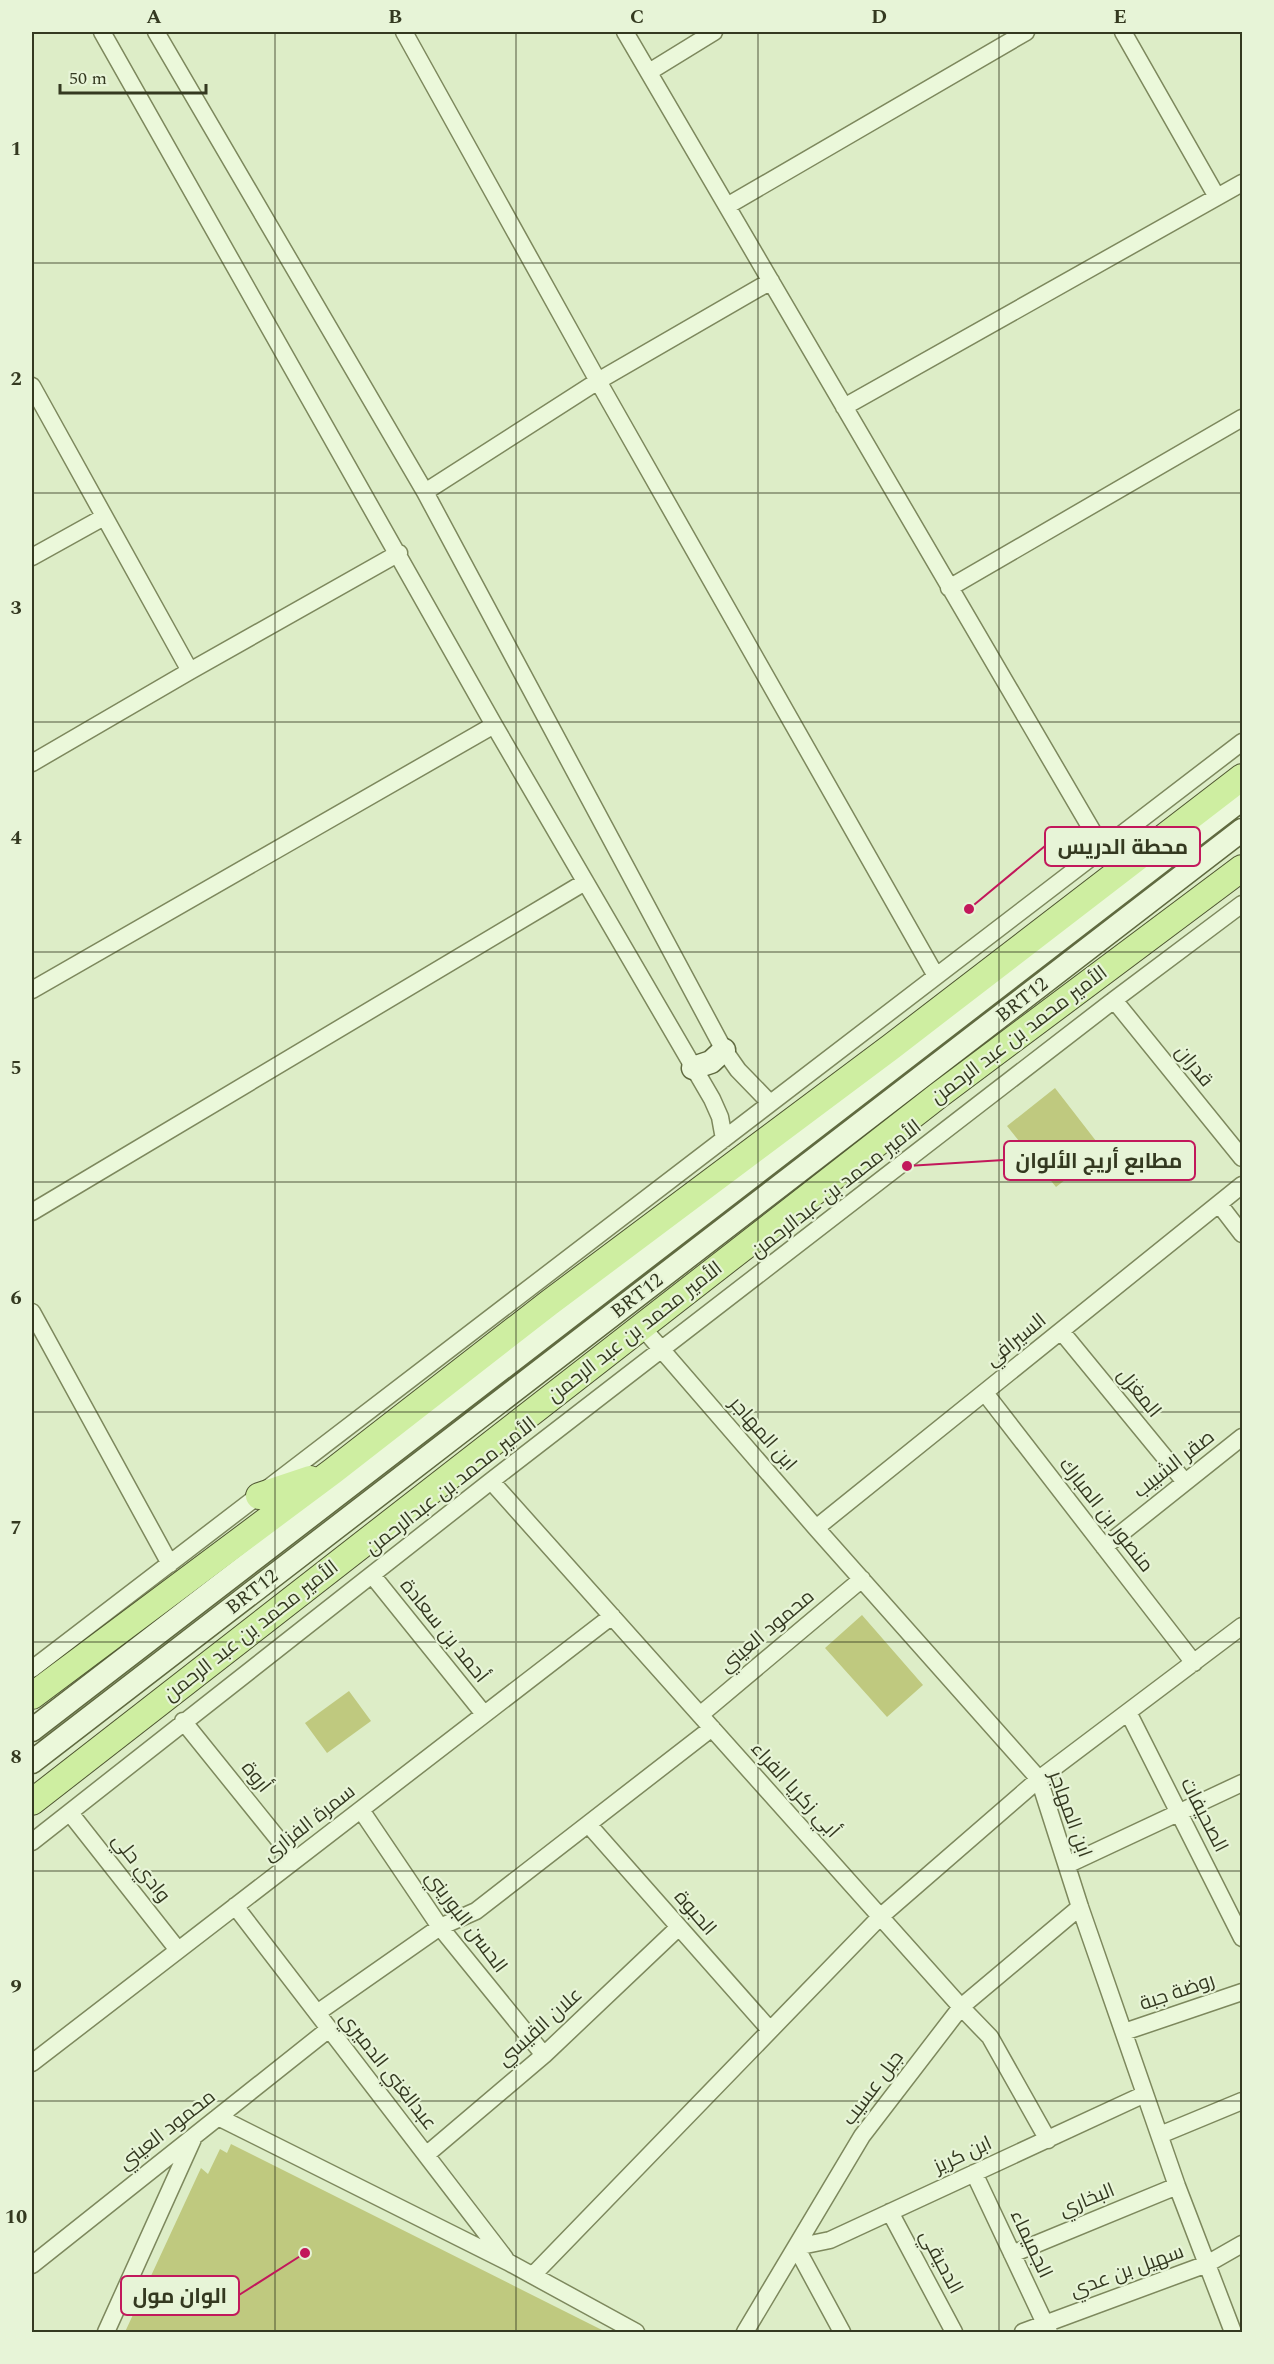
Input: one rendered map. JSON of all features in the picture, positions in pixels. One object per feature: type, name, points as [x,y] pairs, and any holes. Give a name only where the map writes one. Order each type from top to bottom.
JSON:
[{"type":"main road","points":[[32,1696],[333,1471],[542,1294],[891,1047],[1242,777]]},
{"type":"main road","name":"BRT12","points":[[32,1730],[1242,800]]},
{"type":"main road","name":"BRT12","points":[[32,1762],[1242,830]]},
{"type":"main road","name":"الأمير محمد بن عبد الرحمن","points":[[32,1802],[939,1095],[1242,868]]},
{"type":"main road","points":[[693,1068],[711,1062],[724,1050]]},
{"type":"main road","points":[[259,1496],[333,1471]]},
{"type":"street","points":[[102,32],[399,553],[494,725],[693,1068],[720,1117],[724,1139]]},
{"type":"street","points":[[156,32],[425,492],[724,1050],[738,1070],[770,1103]]},
{"type":"street","points":[[404,32],[598,381],[936,976]]},
{"type":"street","points":[[625,32],[1103,849]]},
{"type":"street","points":[[649,72],[714,32]]},
{"type":"street","points":[[727,206],[1026,32]]},
{"type":"street","points":[[1123,32],[1217,197]]},
{"type":"street","points":[[844,407],[1242,183]]},
{"type":"street","points":[[425,492],[598,381],[771,281]]},
{"type":"street","points":[[32,386],[190,670]]},
{"type":"street","points":[[949,588],[1242,418]]},
{"type":"street","points":[[32,557],[104,517]]},
{"type":"street","points":[[32,764],[190,670],[399,553]]},
{"type":"street","points":[[32,990],[494,725]]},
{"type":"street","points":[[32,1669],[259,1496],[542,1294],[724,1139],[1242,742]]},
{"type":"street","points":[[32,1212],[585,882]]},
{"type":"street","name":"الأمير محمد بن عبدالرحمن","points":[[32,1842],[491,1481],[1114,1000],[1242,904]]},
{"type":"street","name":"قدران","points":[[1114,1000],[1242,1158]]},
{"type":"street","name":"السيرافي","points":[[816,1528],[1242,1185]]},
{"type":"street","points":[[1219,1204],[1242,1234]]},
{"type":"street","points":[[32,1312],[170,1564]]},
{"type":"street","name":"ابن المهاجر","points":[[642,1327],[816,1528],[1040,1779],[1080,1907],[1177,2186],[1233,2332]]},
{"type":"street","name":"المغزل","points":[[1061,1331],[1185,1482]]},
{"type":"street","name":"منصور بن المبارك","points":[[985,1393],[1194,1663]]},
{"type":"street","name":"صقر الشبيب","points":[[1104,1546],[1242,1437]]},
{"type":"street","name":"أبي زكريا الفراء","points":[[491,1481],[990,2037],[1048,2140]]},
{"type":"street","name":"أحمد بن سعادة","points":[[372,1575],[484,1714]]},
{"type":"street","name":"محمود العيني","points":[[700,1715],[862,1579]]},
{"type":"street","name":"سمرة الفزارى","points":[[32,2063],[612,1616]]},
{"type":"street","points":[[533,2275],[880,1917],[1040,1779],[1242,1626]]},
{"type":"street","name":"الصحيفات","points":[[1128,1712],[1242,1938]]},
{"type":"street","name":"أروة","points":[[183,1721],[295,1860]]},
{"type":"street","points":[[317,2013],[440,1927],[476,1911],[712,1728]]},
{"type":"street","points":[[1067,1865],[1242,1783]]},
{"type":"street","name":"الحسن البوريني","points":[[361,1810],[440,1927],[544,2055]]},
{"type":"street","name":"وادي حلي","points":[[70,1813],[178,1950]]},
{"type":"street","name":"الحبوة","points":[[588,1824],[770,2030]]},
{"type":"street","name":"عبدالغني الدميري","points":[[235,1906],[508,2262]]},
{"type":"street","name":"جبل عسيب","points":[[745,2332],[862,2136],[961,2007],[1080,1907]]},
{"type":"street","name":"علان القيسي","points":[[426,2155],[544,2055],[680,1927]]},
{"type":"street","name":"روضة جبة","points":[[1124,2032],[1242,1992]]},
{"type":"street","name":"محمود العيني","points":[[32,2265],[329,2029]]},
{"type":"street","name":"ابن كريز","points":[[796,2247],[830,2240],[1145,2094]]},
{"type":"street","points":[[1160,2135],[1242,2101]]},
{"type":"street","name":"عبدالغني الدميري","points":[[218,2117],[508,2262],[636,2332]]},
{"type":"street","points":[[106,2332],[195,2135]]},
{"type":"street","name":"الجميماء","points":[[974,2173],[1047,2328]]},
{"type":"street","name":"البخاري","points":[[1012,2254],[1177,2186]]},
{"type":"street","name":"الدحيقي","points":[[890,2212],[954,2332]]},
{"type":"street","name":"سهيل بن عدي","points":[[1023,2332],[1047,2328],[1207,2264],[1242,2244]]},
{"type":"street","points":[[796,2247],[842,2332]]},
{"type":"building","points":[[1055,1088],[1103,1150],[1056,1187],[1007,1126]]},
{"type":"building","points":[[862,1615],[923,1685],[887,1717],[825,1648]]},
{"type":"building","points":[[349,1691],[371,1721],[327,1753],[305,1723]]},
{"type":"building","points":[[231,2144],[606,2332],[125,2332],[201,2168],[208,2174],[220,2149],[227,2153]]},
{"type":"place","name":"محطة الدريس","points":[[969,909]]},
{"type":"place","name":"مطابع أريج الألوان","points":[[907,1166]]},
{"type":"place","name":"الوان مول","points":[[305,2253]]}]
